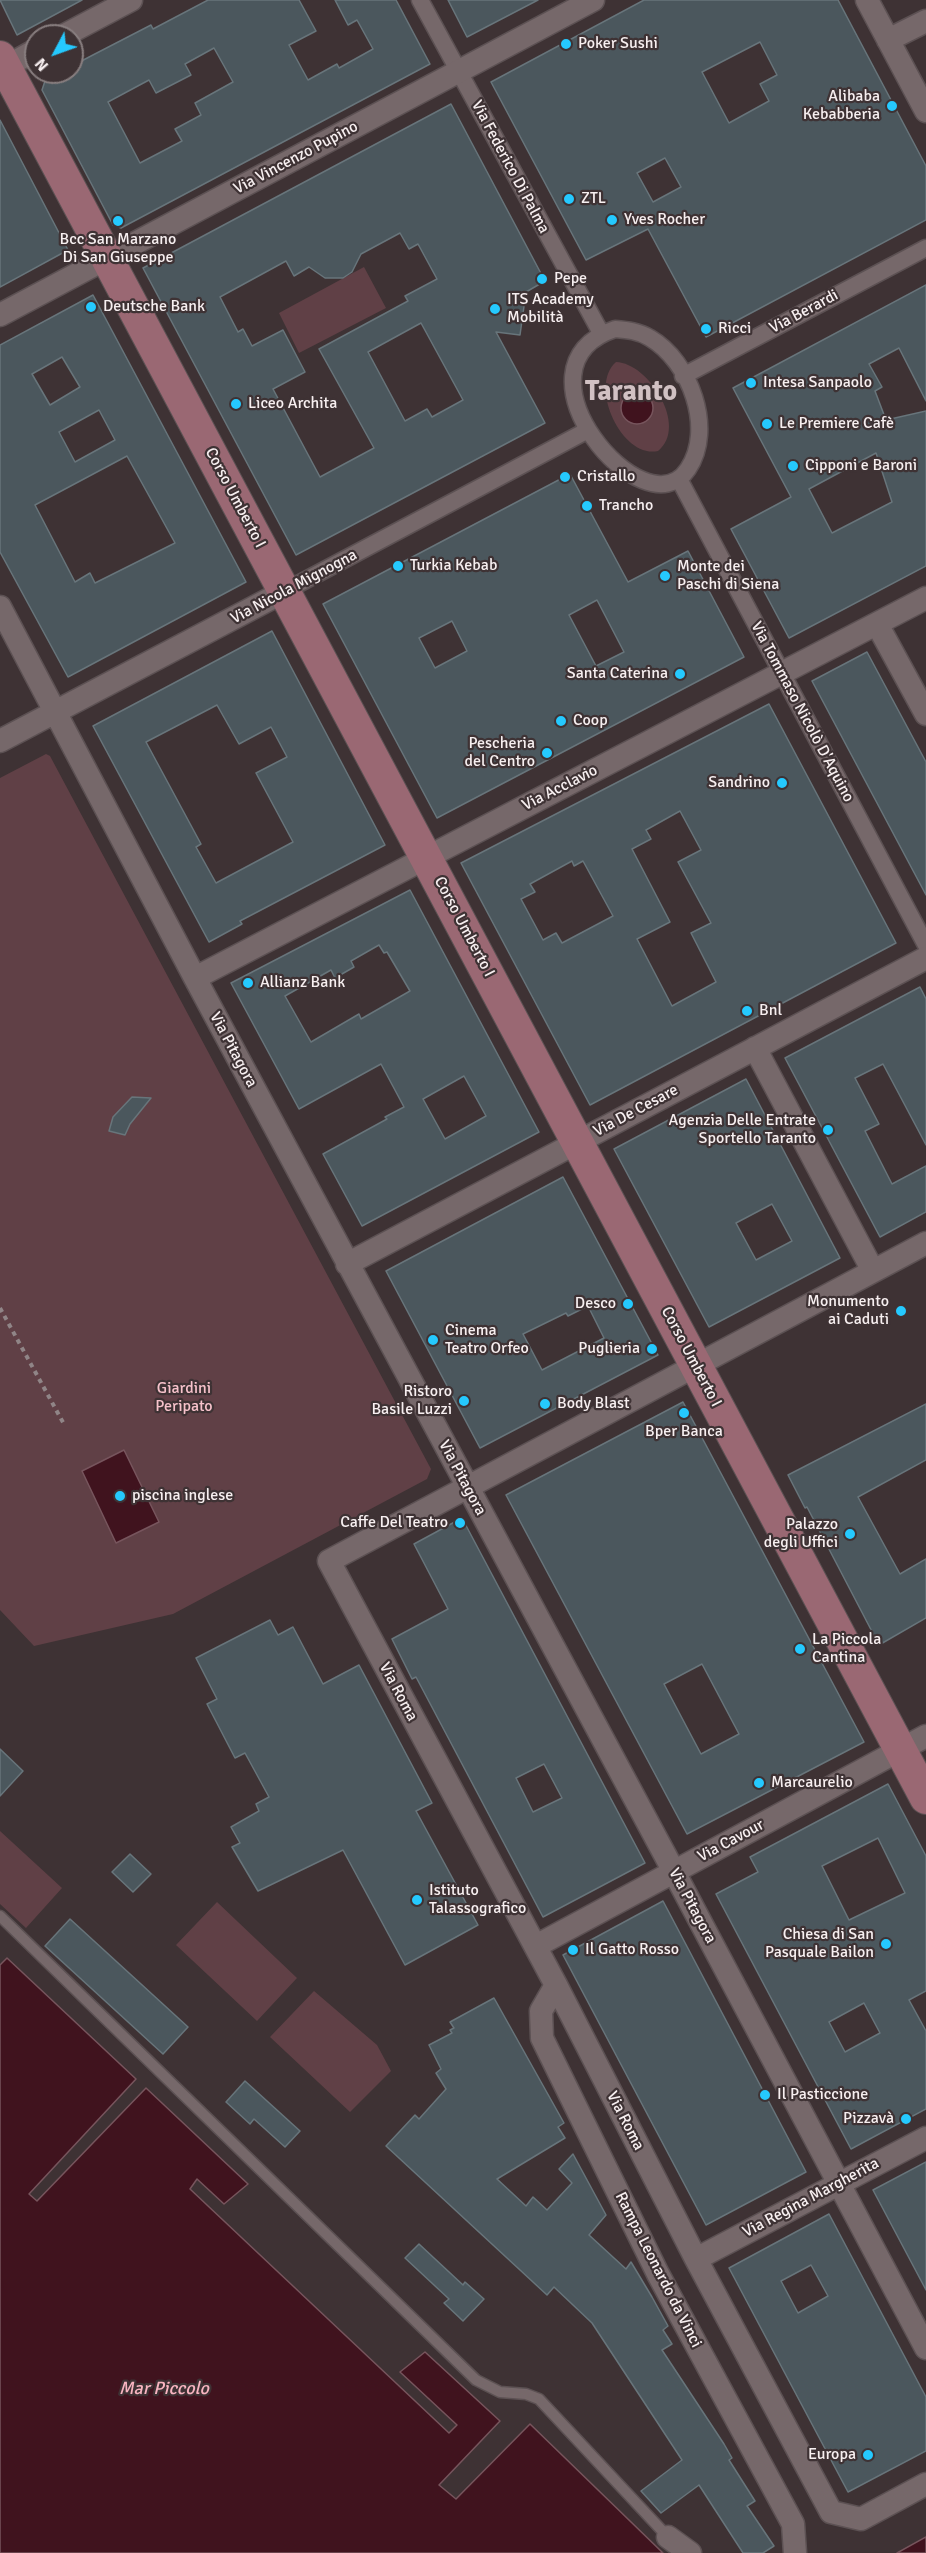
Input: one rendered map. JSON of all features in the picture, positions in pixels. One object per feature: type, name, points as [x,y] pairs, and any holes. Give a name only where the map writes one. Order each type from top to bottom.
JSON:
[{"type":"main road","name":"Corso Umberto I","points":[[2,64],[696,1365],[913,1743],[926,1798]]},
{"type":"street","points":[[84,25],[131,0]]},
{"type":"street","name":"Via Federico Di Palma","points":[[420,0],[601,333]]},
{"type":"street","name":"Via Vincenzo Pupino","points":[[0,315],[593,0]]},
{"type":"street","points":[[867,0],[926,111]]},
{"type":"street","points":[[888,40],[926,21]]},
{"type":"street","points":[[2,64],[24,55]]},
{"type":"street","name":"Via Berardi","points":[[683,376],[926,248]]},
{"type":"street","points":[[615,329],[633,331],[650,338],[664,349],[693,394],[700,438],[696,456],[679,479],[662,483],[643,481],[622,471],[607,457],[588,430],[579,413],[574,376],[579,358],[588,342],[601,333],[615,329]]},
{"type":"street","name":"Via Nicola Mignogna","points":[[0,741],[588,430]]},
{"type":"street","name":"Via Tommaso Nicolò D'Aquino","points":[[679,479],[926,945]]},
{"type":"street","name":"Via Acclavio","points":[[195,978],[926,598]]},
{"type":"street","name":"Via Pitagora","points":[[0,607],[347,1264],[674,1872],[926,2348]]},
{"type":"street","points":[[877,624],[926,714]]},
{"type":"street","name":"Via De Cesare","points":[[347,1264],[926,958]]},
{"type":"street","points":[[755,1048],[873,1271]]},
{"type":"street","points":[[467,1487],[926,1242]]},
{"type":"street","name":"Via Roma","points":[[467,1487],[329,1561],[536,1946],[696,2259],[831,2512],[861,2519],[926,2484]]},
{"type":"street","name":"Via Cavour","points":[[536,1946],[913,1743]]},
{"type":"street","name":"Rampa Leonardo da Vinci","points":[[556,1985],[541,2011],[542,2038],[658,2274],[793,2524],[795,2553]]},
{"type":"street","name":"Via Regina Margherita","points":[[696,2259],[926,2138]]},
{"type":"street","points":[[668,2537],[690,2553]]},
{"type":"lane","points":[[0,1916],[476,2380],[500,2392],[526,2394],[539,2399],[668,2537]]},
{"type":"path","points":[[0,1308],[65,1426]]},
{"type":"green space","points":[[364,267],[386,308],[299,353],[279,313]]},
{"type":"green space","points":[[616,362],[629,365],[652,384],[661,398],[669,427],[666,440],[658,451],[645,450],[632,444],[622,433],[607,403],[608,373]],"holes":[[[633,392],[641,392],[626,419],[621,404]]]},
{"type":"green space","name":"Giardini Peripato","points":[[46,754],[50,756],[431,1469],[427,1479],[173,1614],[34,1646],[0,1610],[0,778]]},
{"type":"green space","points":[[0,1831],[62,1888],[26,1928],[0,1904]]},
{"type":"green space","points":[[217,1902],[297,1978],[257,2021],[176,1945]]},
{"type":"green space","points":[[314,1991],[377,2045],[391,2071],[350,2112],[270,2037]]},
{"type":"water","points":[[637,392],[648,397],[653,408],[648,419],[637,424],[626,419],[621,408],[626,397]]},
{"type":"water","name":"piscina inglese","points":[[124,1450],[159,1522],[116,1543],[82,1471]]},
{"type":"water","name":"Mar Piccolo","points":[[7,1958],[136,2079],[29,2194],[37,2201],[146,2088],[248,2184],[224,2204],[197,2179],[190,2189],[449,2433],[457,2425],[400,2372],[425,2352],[500,2421],[439,2485],[456,2499],[530,2424],[663,2553],[0,2553],[0,1965]]},
{"type":"water","points":[[926,2537],[926,2553],[897,2553]]},
{"type":"building","points":[[0,0],[82,0],[37,24],[24,24],[24,31],[17,35]]},
{"type":"building","points":[[208,0],[299,0],[316,31],[289,45],[308,80],[337,64],[339,68],[373,49],[357,20],[348,25],[335,0],[396,0],[430,64],[121,228],[113,225],[42,90],[44,84],[84,84],[84,60],[151,25],[153,29]],"holes":[[[214,48],[233,82],[195,103],[201,115],[175,129],[182,141],[140,163],[108,102],[149,80],[156,93],[191,75],[185,64]]]},
{"type":"building","points":[[448,0],[538,0],[467,37]]},
{"type":"building","points":[[644,0],[838,0],[926,166],[926,220],[706,337],[648,229],[586,260],[491,82]],"holes":[[[760,42],[777,75],[760,84],[769,101],[729,123],[702,72]],[[665,158],[681,187],[653,202],[637,173]]]},
{"type":"building","points":[[451,104],[545,281],[526,292],[520,335],[496,332],[545,423],[296,555],[143,268]],"holes":[[[400,233],[409,249],[418,244],[437,279],[405,296],[408,301],[319,349],[374,448],[320,477],[273,389],[305,372],[283,330],[252,346],[243,329],[238,332],[220,297],[286,261],[294,276],[309,267],[325,278],[343,278],[352,272],[361,254]],[[421,323],[463,400],[432,417],[427,409],[405,421],[368,352]]]},
{"type":"building","points":[[0,120],[68,250],[0,287]]},
{"type":"building","points":[[926,285],[926,401],[899,348],[869,364],[882,387],[875,391],[886,420],[926,411],[926,566],[789,638],[731,529],[791,497],[733,388]],"holes":[[[876,453],[892,502],[832,533],[809,489]]]},
{"type":"building","points":[[93,295],[246,582],[68,677],[0,552],[0,345]],"holes":[[[62,357],[80,387],[50,405],[32,374]],[[99,410],[115,440],[75,462],[59,432]],[[127,456],[175,543],[95,583],[90,573],[75,582],[35,505]]]},
{"type":"building","points":[[570,474],[628,582],[688,551],[744,657],[437,818],[323,604]],"holes":[[[597,600],[624,652],[596,666],[569,615]],[[452,621],[467,651],[435,668],[419,638]]]},
{"type":"building","points":[[272,631],[385,845],[240,921],[242,924],[209,942],[93,726]],"holes":[[[217,705],[239,744],[271,727],[287,757],[256,773],[293,842],[216,883],[196,847],[201,844],[146,742]]]},
{"type":"building","points":[[867,652],[926,762],[926,895],[812,681]]},
{"type":"building","points":[[769,704],[896,943],[590,1105],[461,863]],"holes":[[[680,811],[701,850],[678,862],[711,923],[691,933],[716,982],[672,1006],[637,939],[670,922],[632,849],[651,839],[646,830]],[[572,861],[574,866],[583,861],[613,916],[562,943],[556,933],[543,940],[521,899],[535,892],[530,884]]]},
{"type":"building","points":[[410,890],[539,1132],[362,1226],[323,1154],[387,1119],[385,1117],[404,1107],[381,1064],[299,1109],[231,983]],"holes":[[[379,945],[384,953],[387,952],[410,991],[361,1019],[359,1014],[311,1042],[285,996],[331,970],[335,978],[354,967],[351,961]],[[464,1076],[486,1116],[445,1139],[423,1099]]]},
{"type":"building","points":[[920,987],[926,999],[926,1145],[883,1064],[855,1078],[879,1124],[865,1131],[892,1184],[926,1166],[926,1212],[880,1237],[785,1058]]},
{"type":"building","points":[[746,1079],[840,1258],[709,1327],[614,1149]],"holes":[[[772,1204],[792,1241],[756,1260],[736,1223]]]},
{"type":"building","points":[[132,1097],[151,1098],[130,1124],[125,1135],[109,1131],[113,1117]]},
{"type":"building","points":[[563,1177],[658,1355],[480,1448],[386,1271]],"holes":[[[588,1306],[604,1338],[542,1370],[523,1334],[566,1313],[568,1316]]]},
{"type":"building","points":[[683,1402],[864,1742],[687,1834],[506,1495]],"holes":[[[702,1664],[739,1734],[701,1754],[664,1684]]]},
{"type":"building","name":"Palazzo degli Uffici","points":[[926,1404],[926,1460],[858,1497],[900,1574],[926,1559],[926,1618],[879,1645],[788,1475]]},
{"type":"building","points":[[462,1518],[645,1863],[543,1917],[416,1677],[412,1679],[392,1639],[448,1609],[414,1544]],"holes":[[[544,1764],[562,1798],[533,1812],[516,1778]]]},
{"type":"building","points":[[270,1620],[278,1635],[293,1627],[323,1684],[359,1665],[432,1803],[416,1811],[478,1925],[405,1965],[343,1850],[258,1891],[232,1847],[240,1843],[231,1827],[259,1811],[256,1804],[269,1797],[245,1753],[235,1758],[207,1704],[217,1699],[196,1658]]},
{"type":"building","points":[[0,1749],[23,1771],[0,1796]]},
{"type":"building","points":[[888,1784],[926,1856],[926,1991],[909,2000],[926,2031],[926,2109],[851,2149],[716,1894],[758,1872],[750,1857]],"holes":[[[878,1838],[905,1893],[849,1920],[822,1866]],[[864,2003],[880,2033],[845,2052],[829,2022]]]},
{"type":"building","points":[[130,1854],[151,1874],[133,1892],[112,1872]]},
{"type":"building","points":[[663,1901],[806,2172],[706,2225],[563,1955]]},
{"type":"building","points":[[70,1919],[188,2027],[163,2054],[45,1946]]},
{"type":"building","points":[[494,1998],[564,2123],[558,2127],[565,2138],[497,2179],[526,2206],[533,2197],[547,2210],[572,2183],[559,2169],[573,2154],[606,2215],[589,2235],[626,2269],[631,2262],[668,2326],[663,2330],[672,2344],[662,2350],[724,2444],[732,2458],[729,2460],[755,2501],[747,2506],[774,2546],[763,2553],[743,2553],[699,2485],[661,2513],[641,2491],[682,2460],[592,2323],[554,2287],[547,2295],[386,2146],[415,2115],[419,2119],[446,2089],[436,2073],[441,2069],[429,2045],[452,2033],[450,2030],[454,2028],[450,2022]]},
{"type":"building","points":[[245,2081],[300,2131],[285,2147],[254,2119],[250,2124],[226,2102]]},
{"type":"building","points":[[926,2162],[926,2290],[873,2190]]},
{"type":"building","points":[[829,2214],[926,2397],[926,2451],[848,2492],[729,2268]],"holes":[[[811,2265],[828,2296],[798,2313],[781,2281]]]},
{"type":"building","points":[[419,2244],[463,2285],[465,2282],[484,2299],[463,2321],[444,2303],[449,2299],[405,2258]]},
{"type":"place","name":"Poker Sushi","points":[[566,44]]},
{"type":"place","name":"Alibaba Kebabberia","points":[[892,106]]},
{"type":"place","name":"ZTL","points":[[569,199]]},
{"type":"place","name":"Yves Rocher","points":[[612,220]]},
{"type":"place","name":"Bcc San Marzano Di San Giuseppe","points":[[118,221]]},
{"type":"place","name":"Pepe","points":[[542,279]]},
{"type":"place","name":"Deutsche Bank","points":[[91,307]]},
{"type":"place","name":"ITS Academy Mobilità","points":[[495,309]]},
{"type":"place","name":"Ricci","points":[[706,329]]},
{"type":"place","name":"Intesa Sanpaolo","points":[[751,383]]},
{"type":"place","name":"Liceo Archita","points":[[236,404]]},
{"type":"place","name":"Le Premiere Cafè","points":[[767,424]]},
{"type":"place","name":"Cipponi e Baroni","points":[[793,466]]},
{"type":"place","name":"Cristallo","points":[[565,477]]},
{"type":"place","name":"Trancho","points":[[587,506]]},
{"type":"place","name":"Turkia Kebab","points":[[398,566]]},
{"type":"place","name":"Monte dei Paschi di Siena","points":[[665,576]]},
{"type":"place","name":"Santa Caterina","points":[[680,674]]},
{"type":"place","name":"Coop","points":[[561,721]]},
{"type":"place","name":"Pescheria del Centro","points":[[547,753]]},
{"type":"place","name":"Sandrino","points":[[782,783]]},
{"type":"place","name":"Allianz Bank","points":[[248,983]]},
{"type":"place","name":"Bnl","points":[[747,1011]]},
{"type":"place","name":"Agenzia Delle Entrate Sportello Taranto","points":[[828,1130]]},
{"type":"place","name":"Desco","points":[[628,1304]]},
{"type":"place","name":"Monumento ai Caduti","points":[[901,1311]]},
{"type":"place","name":"Cinema Teatro Orfeo","points":[[433,1340]]},
{"type":"place","name":"Puglieria","points":[[652,1349]]},
{"type":"place","name":"Ristoro Basile Luzzi","points":[[464,1401]]},
{"type":"place","name":"Body Blast","points":[[545,1404]]},
{"type":"place","name":"Bper Banca","points":[[684,1413]]},
{"type":"place","name":"piscina inglese","points":[[120,1496]]},
{"type":"place","name":"Caffe Del Teatro","points":[[460,1523]]},
{"type":"place","name":"Palazzo degli Uffici","points":[[850,1534]]},
{"type":"place","name":"La Piccola Cantina","points":[[800,1649]]},
{"type":"place","name":"Marcaurelio","points":[[759,1783]]},
{"type":"place","name":"Istituto Talassografico","points":[[417,1900]]},
{"type":"place","name":"Chiesa di San Pasquale Bailon","points":[[886,1944]]},
{"type":"place","name":"Il Gatto Rosso","points":[[573,1950]]},
{"type":"place","name":"Il Pasticcione","points":[[765,2095]]},
{"type":"place","name":"Pizzavà","points":[[906,2119]]},
{"type":"place","name":"Europa","points":[[868,2455]]},
{"type":"district","name":"Taranto","points":[[631,393]]}]
